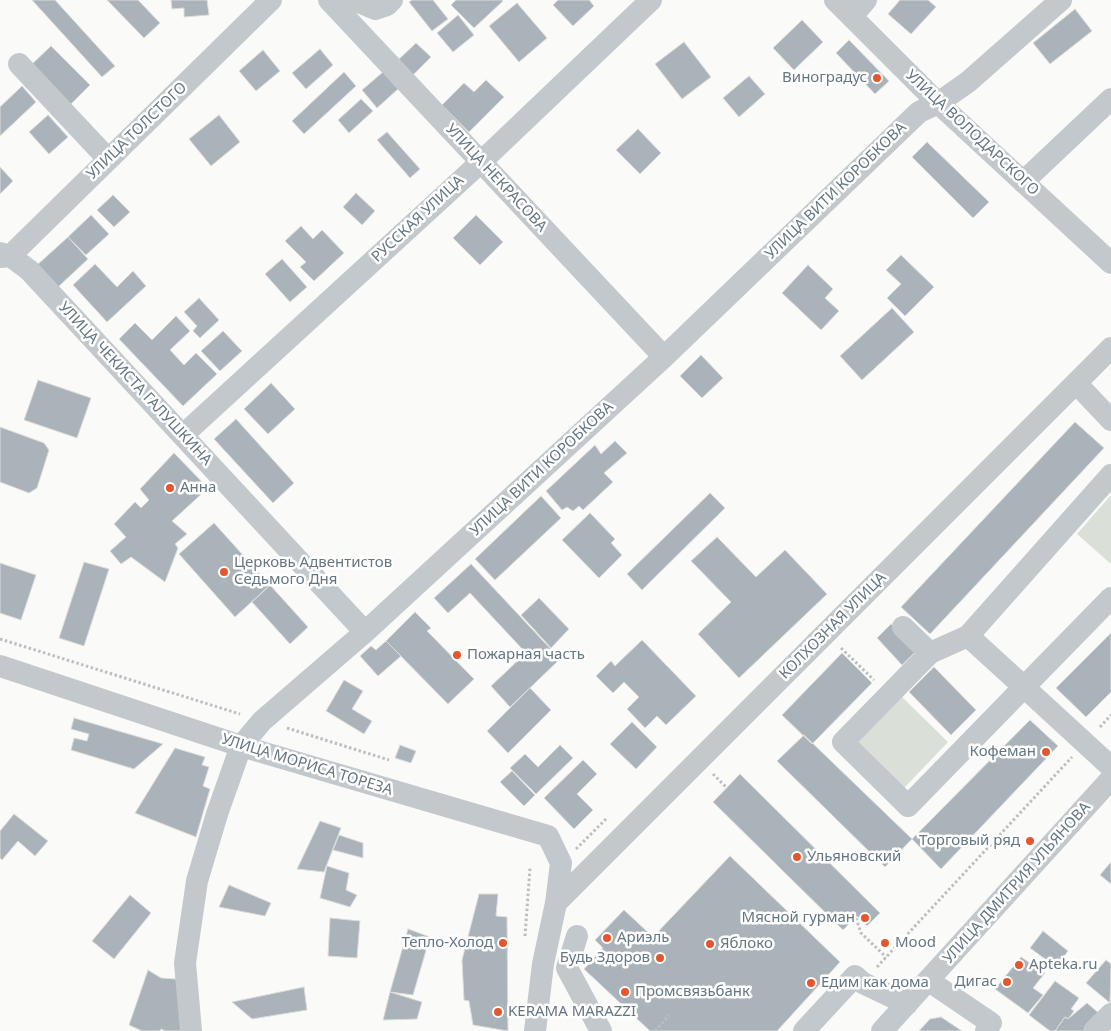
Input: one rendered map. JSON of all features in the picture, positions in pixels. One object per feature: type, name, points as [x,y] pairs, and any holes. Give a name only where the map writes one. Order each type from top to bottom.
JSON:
[{"type":"street","name":"УЛИЦА ТОЛСТОГО","points":[[3,255],[108,159],[271,0]]},
{"type":"street","name":"УЛИЦА НЕКРАСОВА","points":[[329,0],[664,357]]},
{"type":"street","points":[[354,0],[375,8],[387,5],[392,0]]},
{"type":"street","name":"РУССКАЯ УЛИЦА","points":[[183,436],[481,162],[652,0]]},
{"type":"street","name":"УЛИЦА ВОЛОДАРСКОГО","points":[[835,0],[859,8],[938,103],[1111,263]]},
{"type":"street","name":"УЛИЦА ВИТИ КОРОБКОВА","points":[[191,1031],[185,963],[197,881],[217,814],[242,746],[262,721],[365,632],[664,357],[919,112],[938,103],[968,82],[1062,0]]},
{"type":"street","points":[[19,64],[108,159]]},
{"type":"street","points":[[1023,182],[1111,99]]},
{"type":"street","name":"УЛИЦА ЧЕКИСТА ГАЛУШКИНА","points":[[3,255],[29,270],[365,632]]},
{"type":"street","name":"КОЛХОЗНАЯ УЛИЦА","points":[[556,904],[1111,348]]},
{"type":"street","points":[[1076,383],[1111,420]]},
{"type":"street","points":[[1111,475],[968,636],[930,653],[843,742],[908,806],[1111,598]]},
{"type":"street","points":[[903,627],[930,653]]},
{"type":"street","points":[[968,636],[1111,767]]},
{"type":"street","name":"УЛИЦА МОРИСА ТОРЕЗА","points":[[0,666],[242,746],[548,836],[561,863],[556,904],[542,964],[535,1031]]},
{"type":"street","name":"УЛИЦА ДМИТРИЯ УЛЬЯНОВА","points":[[882,1031],[1111,780]]},
{"type":"street","points":[[576,936],[567,968],[601,1031]]},
{"type":"street","points":[[804,1031],[856,976],[863,983],[907,1004]]},
{"type":"street","points":[[928,981],[995,1028]]},
{"type":"street","points":[[1094,1031],[1111,1014]]},
{"type":"path","points":[[827,633],[889,695]]},
{"type":"path","points":[[0,639],[389,760]]},
{"type":"path","points":[[863,983],[1084,743]]},
{"type":"path","points":[[856,918],[861,933],[886,957]]},
{"type":"path","points":[[655,1031],[669,1015]]},
{"type":"shaded area","points":[[1111,495],[1111,564],[1077,534]]},
{"type":"shaded area","points":[[901,696],[948,742],[904,788],[856,741]]},
{"type":"building","points":[[32,0],[55,0],[115,66],[102,77]]},
{"type":"building","points":[[107,0],[138,0],[160,23],[144,38]]},
{"type":"building","points":[[171,0],[207,0],[209,15],[184,17],[184,8],[172,9]]},
{"type":"building","points":[[412,0],[433,0],[448,19],[432,31],[409,2]]},
{"type":"building","points":[[456,0],[503,1],[474,28],[451,5]]},
{"type":"building","points":[[558,0],[589,0],[594,6],[573,26],[553,5]]},
{"type":"building","points":[[900,0],[928,0],[936,7],[911,34],[888,14]]},
{"type":"building","points":[[517,3],[547,38],[519,62],[489,26]]},
{"type":"building","points":[[1075,9],[1092,31],[1050,64],[1033,43]]},
{"type":"building","points":[[458,15],[474,35],[453,52],[437,33]]},
{"type":"building","points":[[802,20],[823,42],[794,70],[773,48]]},
{"type":"building","points":[[849,40],[889,81],[875,94],[836,53]]},
{"type":"building","points":[[684,42],[711,77],[682,99],[655,64]]},
{"type":"building","points":[[416,43],[431,57],[411,77],[396,62]]},
{"type":"building","points":[[51,46],[90,85],[69,106],[29,67]]},
{"type":"building","points":[[320,49],[333,65],[306,89],[292,73]]},
{"type":"building","points":[[263,50],[280,71],[256,91],[239,71]]},
{"type":"building","points":[[344,72],[356,86],[304,134],[292,121]]},
{"type":"building","points":[[383,72],[398,89],[377,108],[362,90]]},
{"type":"building","points":[[749,76],[765,94],[739,117],[723,98]]},
{"type":"building","points":[[486,80],[504,97],[469,132],[442,105],[464,83],[474,92]]},
{"type":"building","points":[[22,86],[36,102],[0,136],[0,107]]},
{"type":"building","points":[[361,99],[373,111],[349,133],[338,120]]},
{"type":"building","points":[[48,115],[68,137],[49,154],[29,132]]},
{"type":"building","points":[[219,115],[240,142],[211,166],[189,139]]},
{"type":"building","points":[[638,129],[661,153],[640,174],[616,150]]},
{"type":"building","points":[[387,132],[420,169],[410,178],[377,140]]},
{"type":"building","points":[[927,142],[989,202],[973,218],[912,157]]},
{"type":"building","points":[[0,167],[13,181],[0,194]]},
{"type":"building","points":[[356,193],[375,211],[362,225],[343,207]]},
{"type":"building","points":[[113,195],[130,212],[114,227],[97,210]]},
{"type":"building","points":[[91,215],[109,234],[86,255],[68,237]]},
{"type":"building","points":[[476,215],[503,242],[480,265],[453,238]]},
{"type":"building","points":[[301,226],[313,239],[322,230],[344,253],[314,281],[300,267],[306,262],[285,241]]},
{"type":"building","points":[[68,237],[88,259],[57,288],[36,266]]},
{"type":"building","points":[[901,255],[934,287],[905,316],[887,298],[901,284],[886,270]]},
{"type":"building","points":[[282,259],[307,287],[290,302],[265,274]]},
{"type":"building","points":[[95,264],[117,287],[133,271],[146,286],[107,322],[73,285]]},
{"type":"building","points":[[808,265],[833,289],[825,298],[839,311],[821,330],[782,293]]},
{"type":"building","points":[[199,298],[219,320],[200,338],[193,331],[197,326],[184,312]]},
{"type":"building","points":[[892,308],[914,332],[862,380],[840,356]]},
{"type":"building","points":[[176,316],[190,331],[170,350],[184,365],[196,353],[217,374],[183,406],[119,339],[135,323],[152,340]]},
{"type":"building","points":[[223,331],[242,351],[220,371],[201,351]]},
{"type":"building","points":[[701,355],[723,378],[702,398],[680,376]]},
{"type":"building","points":[[38,380],[91,398],[77,438],[24,420]]},
{"type":"building","points":[[271,383],[295,409],[268,434],[244,409]]},
{"type":"building","points":[[236,419],[294,483],[273,503],[214,439]]},
{"type":"building","points":[[1075,422],[1104,448],[930,634],[901,607]]},
{"type":"building","points":[[0,427],[44,443],[49,450],[37,488],[29,493],[0,482]]},
{"type":"building","points":[[615,441],[627,453],[604,473],[613,482],[583,510],[579,506],[573,511],[567,507],[562,510],[546,491],[595,445],[601,454]]},
{"type":"building","points":[[174,453],[208,488],[172,521],[187,534],[175,544],[178,548],[165,582],[131,557],[121,564],[110,551],[126,537],[114,524],[135,502],[141,508],[149,500],[140,489]]},
{"type":"building","points":[[710,493],[725,508],[642,590],[627,574]]},
{"type":"building","points":[[541,496],[561,518],[495,580],[475,559]]},
{"type":"building","points":[[590,513],[615,539],[611,543],[622,555],[599,578],[562,540]]},
{"type":"building","points":[[214,523],[270,585],[235,617],[179,554]]},
{"type":"building","points":[[717,537],[756,577],[785,550],[827,594],[739,678],[698,634],[731,602],[691,561]]},
{"type":"building","points":[[84,562],[109,569],[84,646],[59,638]]},
{"type":"building","points":[[0,563],[36,575],[21,620],[0,613]]},
{"type":"building","points":[[471,564],[560,659],[510,707],[491,686],[526,653],[470,593],[448,613],[434,598]]},
{"type":"building","points":[[270,585],[308,627],[290,644],[252,602]]},
{"type":"building","points":[[539,598],[569,629],[551,648],[521,615]]},
{"type":"building","points":[[415,612],[431,628],[427,631],[474,679],[448,704],[386,641]]},
{"type":"building","points":[[891,624],[916,651],[902,665],[877,638]]},
{"type":"building","points":[[1111,633],[1111,692],[1086,717],[1056,688]]},
{"type":"building","points":[[642,640],[696,696],[666,725],[657,716],[645,728],[627,709],[639,697],[624,682],[613,693],[596,676],[611,661],[615,666]]},
{"type":"building","points":[[386,641],[401,656],[378,676],[360,656],[371,646],[376,650]]},
{"type":"building","points":[[842,653],[872,683],[812,744],[782,715]]},
{"type":"building","points":[[934,667],[976,710],[951,735],[909,692]]},
{"type":"building","points":[[344,680],[363,691],[352,709],[372,721],[364,734],[326,711]]},
{"type":"building","points":[[530,688],[551,710],[508,753],[487,731]]},
{"type":"building","points":[[74,718],[163,744],[134,769],[71,750],[74,738],[87,741],[89,734],[71,729]]},
{"type":"building","points":[[1030,720],[1058,746],[941,869],[912,839]]},
{"type":"building","points":[[632,722],[657,747],[636,769],[610,744]]},
{"type":"building","points":[[804,735],[912,839],[885,867],[777,761]]},
{"type":"building","points":[[400,745],[416,751],[411,763],[395,758]]},
{"type":"building","points":[[560,745],[573,758],[536,794],[510,768],[525,754],[538,767]]},
{"type":"building","points":[[175,748],[205,757],[202,765],[209,767],[203,786],[210,789],[196,837],[135,813]]},
{"type":"building","points":[[583,760],[597,774],[577,794],[593,810],[574,829],[544,798]]},
{"type":"building","points":[[512,771],[535,795],[524,806],[500,782]]},
{"type":"building","name":"Ульяновский","points":[[740,774],[880,913],[867,926],[857,916],[843,930],[713,802]]},
{"type":"building","points":[[14,814],[48,841],[35,856],[18,841],[2,860],[0,858],[0,831]]},
{"type":"building","points":[[320,821],[341,828],[324,872],[297,869]]},
{"type":"building","points":[[339,835],[363,843],[363,858],[333,850]]},
{"type":"building","name":"Яблоко","points":[[730,856],[840,962],[777,1031],[650,1031],[584,969],[603,948],[595,940],[624,910],[653,937]]},
{"type":"building","points":[[1111,862],[1111,884],[1100,875]]},
{"type":"building","points":[[327,866],[349,873],[346,890],[357,895],[350,907],[320,898]]},
{"type":"building","points":[[229,885],[271,903],[265,916],[219,907]]},
{"type":"building","points":[[479,894],[498,894],[496,916],[507,917],[508,1031],[473,1025],[469,1001],[464,1000],[462,960]]},
{"type":"building","points":[[130,895],[151,913],[114,959],[92,941]]},
{"type":"building","points":[[330,918],[360,921],[357,958],[328,956]]},
{"type":"building","points":[[408,929],[430,937],[413,995],[390,992]]},
{"type":"building","points":[[1043,931],[1068,951],[1056,967],[1030,948]]},
{"type":"building","points":[[1021,957],[1045,973],[1033,988],[1043,995],[1028,1013],[995,989]]},
{"type":"building","points":[[1106,960],[1111,964],[1110,1003],[1086,983]]},
{"type":"building","points":[[148,970],[161,978],[176,979],[183,1031],[165,1031],[161,1029],[160,1031],[142,1031],[129,1025]]},
{"type":"building","points":[[1055,981],[1079,998],[1071,1009],[1074,1011],[1068,1019],[1065,1017],[1055,1031],[1050,1031],[1029,1015]]},
{"type":"building","points":[[304,987],[307,1010],[252,1019],[232,1002]]},
{"type":"building","points":[[390,992],[422,1002],[417,1019],[383,1020]]},
{"type":"building","points":[[1087,1003],[1101,1015],[1085,1031],[1055,1031],[1065,1017],[1068,1019]]},
{"type":"building","points":[[941,1017],[962,1031],[919,1031],[930,1019]]},
{"type":"place","name":"Виноградус","points":[[877,78]]},
{"type":"place","name":"Анна","points":[[170,488]]},
{"type":"place","name":"Церковь Адвентистов Седьмого Дня","points":[[224,572]]},
{"type":"place","name":"Пожарная часть","points":[[457,655]]},
{"type":"place","name":"Кофеман","points":[[1046,752]]},
{"type":"place","name":"Торговый ряд","points":[[1030,841]]},
{"type":"place","name":"Ульяновский","points":[[797,857]]},
{"type":"place","name":"Мясной гурман","points":[[865,918]]},
{"type":"place","name":"Ариэль","points":[[607,938]]},
{"type":"place","name":"Тепло-Холод","points":[[503,943]]},
{"type":"place","name":"Mood","points":[[885,943]]},
{"type":"place","name":"Яблоко","points":[[710,944]]},
{"type":"place","name":"Будь Здоров","points":[[660,958]]},
{"type":"place","name":"Apteka.ru","points":[[1019,965]]},
{"type":"place","name":"Дигас","points":[[1007,982]]},
{"type":"place","name":"Едим как дома","points":[[811,983]]},
{"type":"place","name":"Промсвязьбанк","points":[[625,992]]},
{"type":"place","name":"KERAMA MARAZZI","points":[[498,1012]]}]
